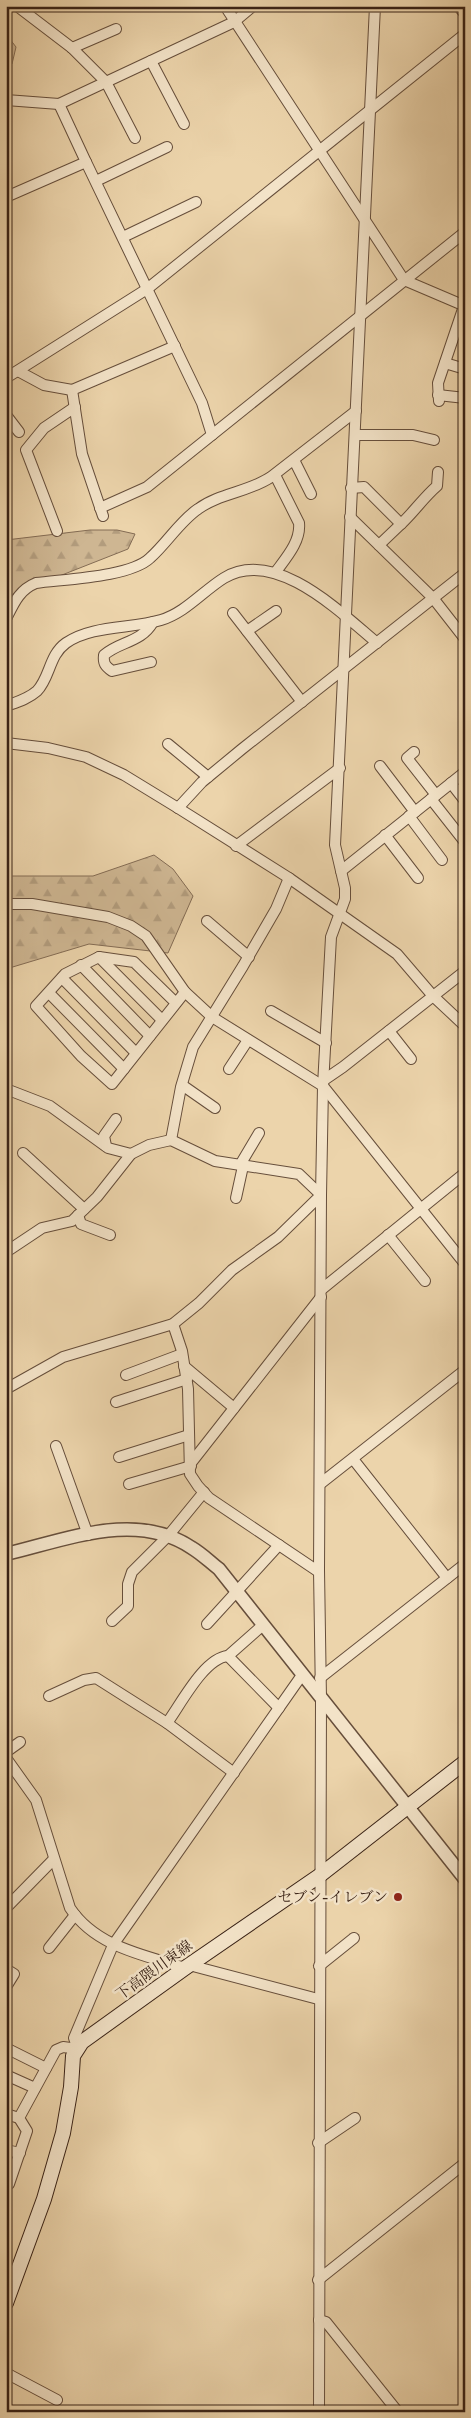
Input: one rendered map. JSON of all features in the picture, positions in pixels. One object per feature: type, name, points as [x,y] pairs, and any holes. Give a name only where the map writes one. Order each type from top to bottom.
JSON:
[{"type":"main road","name":"下高隈川東線","points":[[78,2049],[82,2042],[187,1966],[319,1876],[465,1762]]},
{"type":"main road","points":[[6,2303],[44,2199],[63,2133],[71,2087],[73,2056],[78,2049]]},
{"type":"street","points":[[17,6],[72,48],[106,82],[135,138]]},
{"type":"street","points":[[225,6],[404,280],[465,306],[438,383],[438,398],[465,398]]},
{"type":"street","points":[[6,100],[59,104],[234,22],[253,6]]},
{"type":"street","points":[[319,2412],[318,1966],[321,1699],[319,1572],[322,1293],[321,1195],[331,936],[345,899],[335,845],[347,618],[363,218],[371,110],[375,6]]},
{"type":"street","points":[[458,6],[465,14]]},
{"type":"street","points":[[72,48],[116,29]]},
{"type":"street","points":[[6,378],[147,289],[465,34]]},
{"type":"street","points":[[151,61],[184,124]]},
{"type":"street","points":[[59,104],[202,403],[212,435]]},
{"type":"street","points":[[96,181],[167,147]]},
{"type":"street","points":[[6,197],[86,162]]},
{"type":"street","points":[[123,237],[196,202]]},
{"type":"street","points":[[72,390],[82,454],[102,512],[147,487],[465,232]]},
{"type":"street","points":[[18,371],[44,385],[72,390],[175,346]]},
{"type":"street","points":[[444,363],[465,370]]},
{"type":"street","points":[[57,531],[26,450],[44,428],[75,407]]},
{"type":"street","points":[[6,619],[17,597],[26,587],[36,583],[124,572],[139,566],[149,560],[197,509],[214,499],[260,484],[275,475],[356,411]]},
{"type":"street","points":[[6,415],[19,432]]},
{"type":"street","points":[[355,435],[413,435],[434,440]]},
{"type":"street","points":[[294,460],[311,494]]},
{"type":"street","points":[[379,545],[421,504],[424,497],[437,486],[438,472]]},
{"type":"street","points":[[275,475],[299,523],[300,531],[297,540],[275,574]]},
{"type":"street","points":[[352,488],[364,487],[401,524]]},
{"type":"street","points":[[350,517],[433,598],[465,639]]},
{"type":"street","points":[[6,706],[22,701],[38,690],[54,656],[65,644],[80,636],[152,622],[174,615],[235,572],[250,569],[275,574],[308,588],[377,643]]},
{"type":"street","points":[[178,808],[208,777],[465,573]]},
{"type":"street","points":[[247,631],[276,611]]},
{"type":"street","points":[[233,613],[302,702]]},
{"type":"street","points":[[151,662],[112,670],[106,667],[103,662],[104,655],[110,650],[147,632],[152,622]]},
{"type":"street","points":[[6,743],[48,748],[86,757],[124,775],[178,808],[289,878],[397,954],[433,996],[465,1026]]},
{"type":"street","points":[[168,744],[208,777]]},
{"type":"street","points":[[414,752],[407,758],[464,841]]},
{"type":"street","points":[[380,766],[442,860]]},
{"type":"street","points":[[236,846],[340,768]]},
{"type":"street","points":[[341,871],[465,772]]},
{"type":"street","points":[[451,783],[465,801]]},
{"type":"street","points":[[385,835],[418,878]]},
{"type":"street","points":[[171,1140],[182,1085],[193,1047],[276,909],[289,878]]},
{"type":"street","points":[[6,904],[32,904],[108,917],[131,926],[146,936],[185,992],[212,1017],[248,1040],[324,1083],[419,1209],[465,1264]]},
{"type":"street","points":[[207,921],[248,957]]},
{"type":"street","points":[[176,1004],[134,962],[99,957],[81,965],[62,978],[36,1006],[81,1056],[112,1084],[162,1020],[176,1004],[185,992]]},
{"type":"street","points":[[99,957],[162,1020]]},
{"type":"street","points":[[81,965],[150,1036]]},
{"type":"street","points":[[324,1083],[465,971]]},
{"type":"street","points":[[62,978],[136,1053]]},
{"type":"street","points":[[49,993],[124,1069]]},
{"type":"street","points":[[271,1011],[326,1043]]},
{"type":"street","points":[[388,1031],[411,1059]]},
{"type":"street","points":[[229,1069],[248,1040]]},
{"type":"street","points":[[182,1085],[215,1108]]},
{"type":"street","points":[[6,1089],[50,1106],[106,1146],[131,1154]]},
{"type":"street","points":[[106,1146],[104,1136],[116,1119]]},
{"type":"street","points":[[236,1198],[242,1166],[259,1133]]},
{"type":"street","points":[[6,1252],[42,1228],[72,1221],[97,1197],[131,1154],[149,1145],[171,1140],[215,1161],[298,1174],[321,1195]]},
{"type":"street","points":[[23,1153],[81,1212],[81,1224],[110,1235]]},
{"type":"street","points":[[129,1484],[191,1464],[322,1293],[388,1234],[465,1173]]},
{"type":"street","points":[[6,1389],[63,1357],[173,1324],[199,1303],[232,1270],[278,1237],[321,1195]]},
{"type":"street","points":[[388,1234],[425,1281]]},
{"type":"street","points":[[173,1324],[187,1379],[190,1474],[204,1492],[319,1572]]},
{"type":"street","points":[[126,1375],[182,1354]]},
{"type":"street","points":[[184,1366],[234,1408]]},
{"type":"street","points":[[320,1484],[465,1370]]},
{"type":"street","points":[[116,1402],[187,1379]]},
{"type":"street","points":[[119,1457],[189,1436]]},
{"type":"street","points":[[56,1446],[88,1535]]},
{"type":"street","points":[[353,1459],[447,1578]]},
{"type":"street","points":[[112,1621],[128,1606],[128,1584],[132,1572],[168,1536],[204,1492]]},
{"type":"street","points":[[6,1554],[116,1528],[145,1530],[168,1536],[191,1547],[219,1569],[465,1878]]},
{"type":"street","points":[[207,1624],[279,1546]]},
{"type":"street","points":[[320,1678],[465,1564]]},
{"type":"street","points":[[167,1723],[207,1666],[228,1656],[263,1625]]},
{"type":"street","points":[[228,1656],[279,1708]]},
{"type":"street","points":[[19,2118],[56,2050],[63,2047],[78,2049],[74,2038],[113,1946],[302,1675]]},
{"type":"street","points":[[49,1696],[84,1680],[96,1678],[167,1723],[234,1773]]},
{"type":"street","points":[[6,1752],[20,1742]]},
{"type":"street","points":[[6,1758],[36,1800],[70,1908],[74,1915],[113,1946],[318,1999]]},
{"type":"street","points":[[6,1908],[54,1859]]},
{"type":"street","points":[[48,1948],[74,1915]]},
{"type":"street","points":[[318,1966],[354,1938]]},
{"type":"street","points":[[6,1969],[14,1974],[6,1987]]},
{"type":"street","points":[[6,2048],[46,2068]]},
{"type":"street","points":[[6,2075],[36,2088]]},
{"type":"street","points":[[6,2114],[19,2118],[27,2131],[9,2184],[6,2183]]},
{"type":"street","points":[[318,2144],[355,2118]]},
{"type":"street","points":[[6,2150],[20,2153]]},
{"type":"street","points":[[318,2280],[465,2163]]},
{"type":"street","points":[[319,2320],[326,2322],[398,2412]]},
{"type":"street","points":[[6,2373],[57,2400]]},
{"type":"green space","points":[[6,34],[16,47],[12,64],[6,67]]},
{"type":"green space","points":[[90,530],[117,530],[135,534],[128,549],[6,597],[6,540]]},
{"type":"green space","points":[[154,855],[173,869],[193,896],[168,953],[89,944],[6,969],[6,876],[93,876]]},
{"type":"place","name":"セブン-イレブン","points":[[398,1897]]}]
